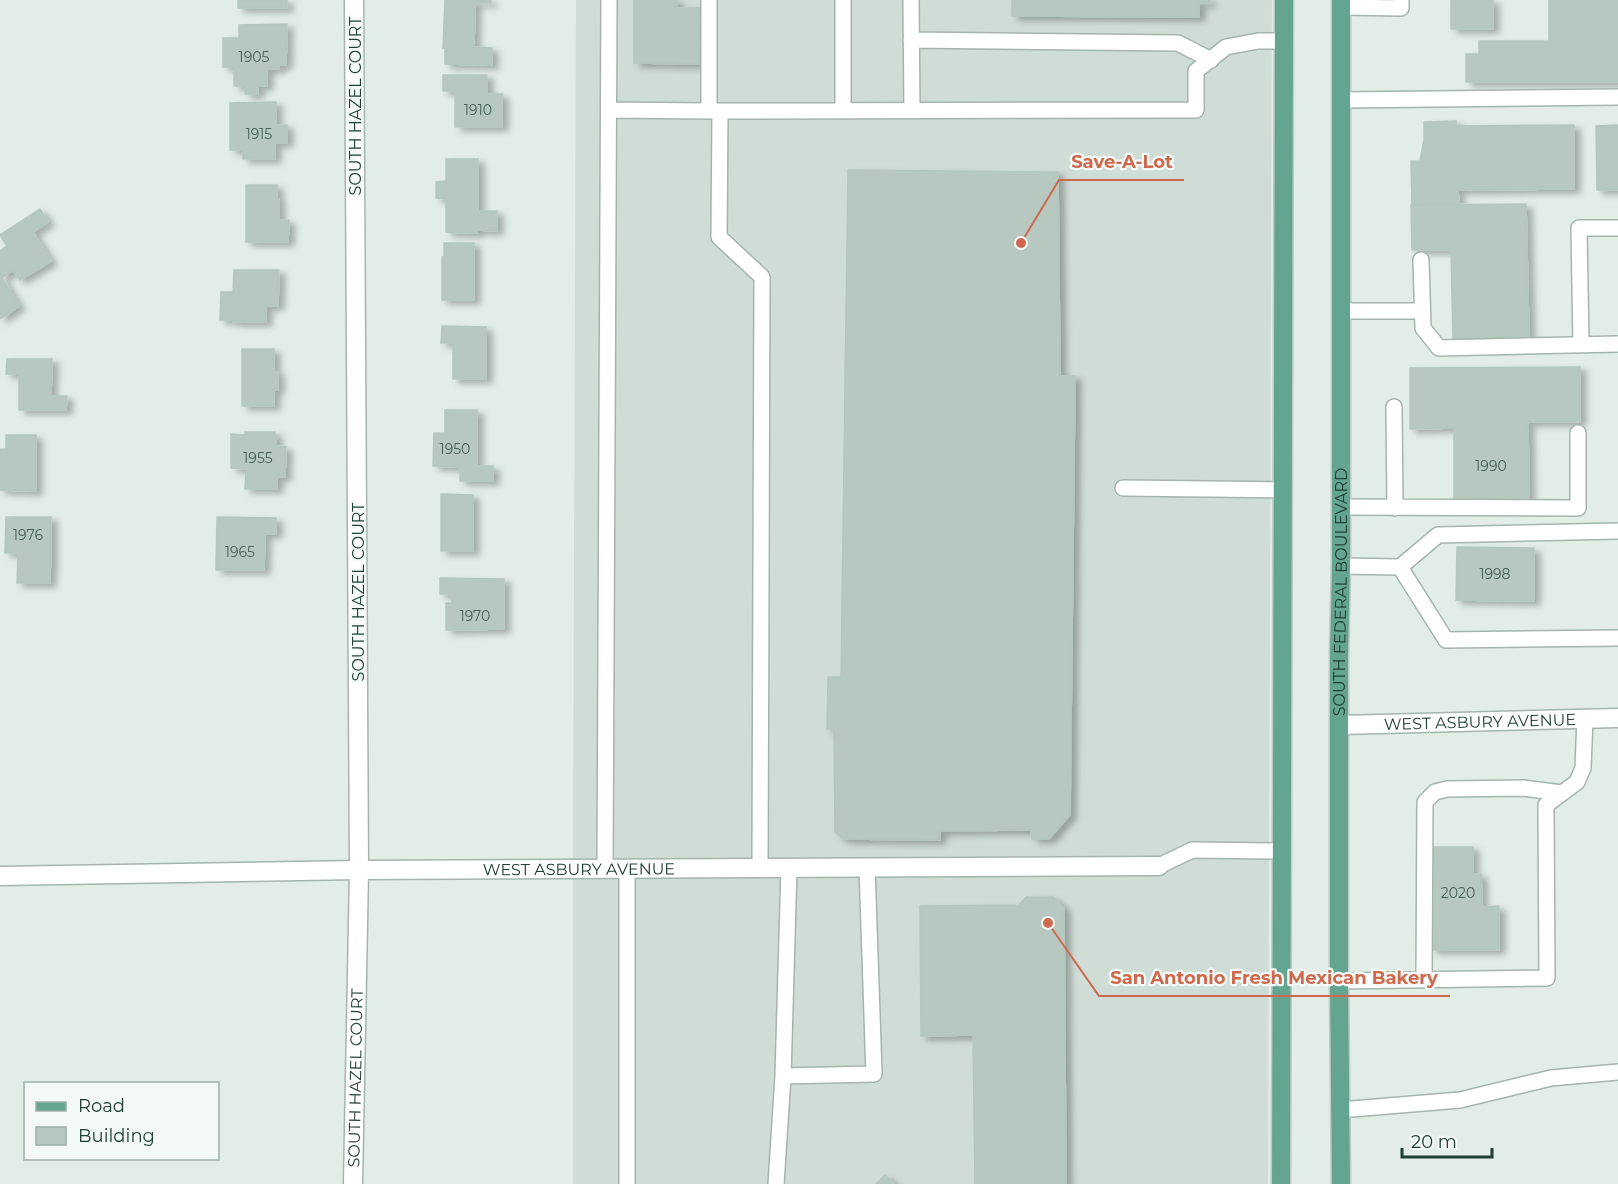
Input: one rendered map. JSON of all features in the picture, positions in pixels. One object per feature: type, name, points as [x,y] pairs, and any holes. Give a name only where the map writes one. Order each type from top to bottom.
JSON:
[{"type":"main road","points":[[1281,1184],[1284,0]]},
{"type":"main road","name":"SOUTH FEDERAL BOULEVARD","points":[[1341,4],[1339,654],[1341,1184]]},
{"type":"street","name":"SOUTH HAZEL COURT","points":[[353,1184],[359,870],[354,0]]},
{"type":"street","name":"WEST ASBURY AVENUE","points":[[1340,725],[1618,718]]},
{"type":"street","name":"WEST ASBURY AVENUE","points":[[0,876],[359,870],[1159,866]]},
{"type":"lane","points":[[605,869],[609,0]]},
{"type":"lane","points":[[709,0],[719,237],[762,277],[760,868]]},
{"type":"lane","points":[[843,0],[843,111]]},
{"type":"lane","points":[[911,0],[912,111]]},
{"type":"lane","points":[[1341,4],[1401,8],[1401,0]]},
{"type":"lane","points":[[911,40],[1178,44],[1211,60]]},
{"type":"lane","points":[[609,110],[1196,110],[1196,71],[1226,47],[1258,41],[1284,41]]},
{"type":"lane","points":[[1341,100],[1618,97]]},
{"type":"lane","points":[[1581,345],[1580,228],[1618,228]]},
{"type":"lane","points":[[1421,260],[1423,328],[1439,348],[1618,344]]},
{"type":"lane","points":[[1340,311],[1422,311]]},
{"type":"lane","points":[[1394,407],[1395,507]]},
{"type":"lane","points":[[1341,507],[1578,507],[1578,433]]},
{"type":"lane","points":[[1123,489],[1282,490]]},
{"type":"lane","points":[[1341,566],[1400,567],[1437,535],[1618,531]]},
{"type":"lane","points":[[1400,567],[1446,640],[1618,638]]},
{"type":"lane","points":[[1339,981],[1547,978],[1546,805],[1577,782],[1583,768],[1585,718]]},
{"type":"lane","points":[[1424,979],[1425,802],[1435,792],[1447,789],[1523,788],[1562,793]]},
{"type":"lane","points":[[1159,866],[1192,850],[1282,851]]},
{"type":"lane","points":[[783,1076],[874,1074],[867,867]]},
{"type":"lane","points":[[776,1184],[783,1076],[789,868]]},
{"type":"lane","points":[[627,869],[627,1184]]},
{"type":"lane","points":[[1340,1110],[1460,1100],[1551,1078],[1618,1072]]},
{"type":"shaded area","points":[[576,0],[1272,0],[1268,1184],[573,1184]]},
{"type":"building","points":[[238,0],[287,0],[287,8],[238,8]]},
{"type":"building","points":[[445,0],[491,0],[491,3],[475,3],[474,47],[492,48],[492,65],[445,64],[445,48],[443,48]]},
{"type":"building","points":[[634,0],[677,0],[677,8],[700,8],[699,64],[634,63]]},
{"type":"building","points":[[1012,0],[1210,0],[1210,3],[1199,3],[1199,17],[1012,16]]},
{"type":"building","points":[[1451,0],[1493,0],[1493,29],[1451,29]]},
{"type":"building","points":[[1549,0],[1618,0],[1618,41],[1549,41]]},
{"type":"building","points":[[287,24],[286,65],[279,65],[279,69],[267,69],[267,86],[258,86],[258,94],[245,94],[245,86],[234,86],[234,67],[223,67],[223,38],[239,38],[239,25]]},
{"type":"building","points":[[1479,41],[1618,41],[1618,82],[1466,82],[1466,54],[1479,54]]},
{"type":"building","points":[[443,75],[487,75],[487,94],[502,94],[502,127],[455,127],[455,91],[443,91]]},
{"type":"building","points":[[276,102],[276,125],[287,125],[287,143],[275,143],[275,159],[243,159],[243,150],[230,150],[230,103]]},
{"type":"building","points":[[1456,121],[1456,126],[1574,125],[1574,189],[1458,190],[1459,204],[1412,204],[1411,161],[1420,161],[1424,140],[1424,122]]},
{"type":"building","points":[[1618,125],[1618,190],[1597,190],[1596,126]]},
{"type":"building","points":[[446,159],[478,159],[478,211],[497,211],[497,231],[446,232],[446,199],[436,198],[436,182],[446,181]]},
{"type":"building","points":[[848,170],[1058,172],[1060,376],[1075,376],[1070,815],[1049,839],[1032,839],[1031,830],[940,831],[940,840],[843,839],[835,832],[834,729],[827,729],[828,677],[841,677]]},
{"type":"building","points":[[246,185],[277,185],[279,220],[289,220],[288,242],[246,242]]},
{"type":"building","points":[[1526,204],[1529,338],[1453,339],[1451,250],[1412,250],[1411,205]]},
{"type":"building","points":[[40,209],[48,222],[33,232],[51,261],[20,280],[13,270],[2,278],[19,306],[0,319],[0,251],[7,246],[0,235]]},
{"type":"building","points":[[444,243],[474,243],[474,300],[442,300]]},
{"type":"building","points":[[234,270],[279,270],[278,306],[266,306],[266,322],[220,320],[221,292],[233,292]]},
{"type":"building","points":[[442,326],[486,327],[486,379],[453,379],[453,343],[441,343]]},
{"type":"building","points":[[242,349],[274,349],[274,372],[278,372],[278,390],[274,390],[274,406],[242,406]]},
{"type":"building","points":[[7,359],[52,359],[51,396],[67,396],[66,410],[19,410],[19,374],[6,374]]},
{"type":"building","points":[[1580,367],[1580,422],[1528,422],[1529,504],[1454,504],[1454,428],[1410,429],[1410,368]]},
{"type":"building","points":[[445,410],[477,410],[477,466],[493,466],[493,481],[460,481],[460,467],[433,466],[434,433],[445,433]]},
{"type":"building","points":[[245,432],[275,432],[277,436],[275,446],[286,447],[285,477],[277,477],[277,489],[245,489],[246,469],[231,468],[231,434],[245,435]]},
{"type":"building","points":[[6,435],[36,435],[36,491],[0,490],[0,449],[6,449]]},
{"type":"building","points":[[441,494],[473,495],[473,551],[441,551]]},
{"type":"building","points":[[6,517],[51,517],[50,583],[17,583],[18,553],[5,553]]},
{"type":"building","points":[[217,517],[276,518],[276,534],[265,534],[264,570],[216,570]]},
{"type":"building","points":[[1457,547],[1534,548],[1534,601],[1456,600]]},
{"type":"building","points":[[440,578],[504,579],[504,629],[446,630],[446,603],[452,603],[452,594],[440,594]]},
{"type":"building","points":[[1434,847],[1473,847],[1473,874],[1481,874],[1482,907],[1499,906],[1499,950],[1431,950],[1430,908],[1434,908]]},
{"type":"building","points":[[1026,897],[1053,897],[1064,908],[1066,1184],[975,1184],[973,1035],[921,1036],[920,906],[1019,905]]},
{"type":"building","points":[[885,1175],[894,1184],[876,1184]]},
{"type":"place","name":"Save-A-Lot","points":[[1021,243]]},
{"type":"place","name":"San Antonio Fresh Mexican Bakery","points":[[1048,923]]}]
